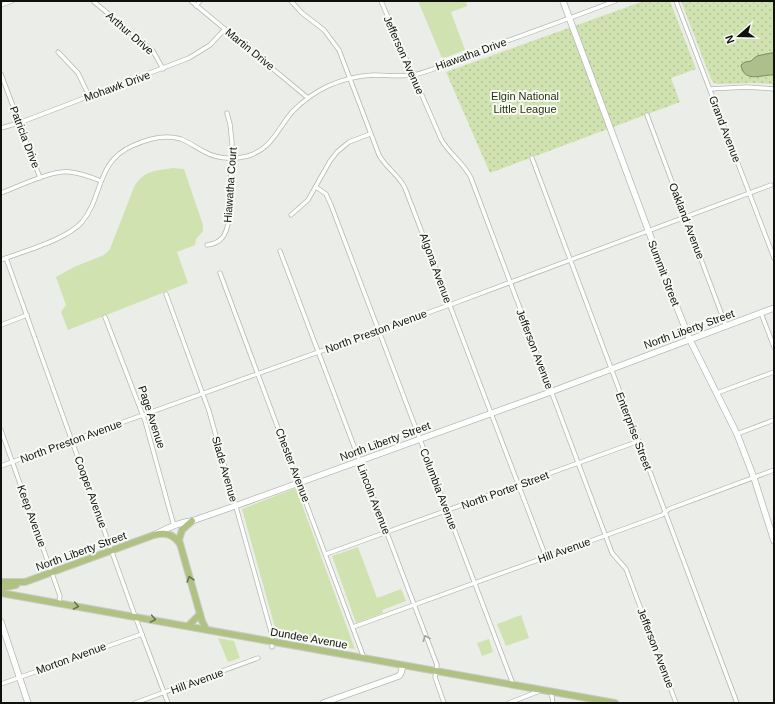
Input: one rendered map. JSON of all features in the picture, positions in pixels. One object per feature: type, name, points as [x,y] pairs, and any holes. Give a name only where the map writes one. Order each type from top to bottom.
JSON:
[{"type":"main road","name":"Summit Street","points":[[563,1],[690,340],[737,434],[754,478],[774,541]]},
{"type":"main road","name":"North Liberty Street","points":[[1,582],[25,582],[154,535],[174,526],[235,506],[551,392],[774,308]]},
{"type":"main road","points":[[192,521],[181,531],[179,538],[200,614],[206,629]]},
{"type":"main road","points":[[154,535],[168,534],[174,537],[180,544]]},
{"type":"main road","points":[[1,588],[18,585],[25,582]]},
{"type":"main road","name":"Dundee Avenue","points":[[1,593],[135,616],[204,630],[206,629],[272,644],[364,658],[615,703]]},
{"type":"main road","points":[[188,626],[200,614]]},
{"type":"main road","points":[[1,622],[28,703]]},
{"type":"main road","points":[[323,703],[399,676],[402,674],[404,665]]},
{"type":"street","points":[[1,5],[12,1]]},
{"type":"street","name":"Arthur Drive","points":[[93,1],[153,51],[158,58],[162,69]]},
{"type":"street","name":"Martin Drive","points":[[191,1],[308,98]]},
{"type":"street","points":[[196,6],[200,1]]},
{"type":"street","name":"Algona Avenue","points":[[291,1],[305,16],[323,29],[340,51],[370,134],[380,157],[399,177],[405,188],[546,557]]},
{"type":"street","name":"Jefferson Avenue","points":[[381,1],[443,143],[469,174],[613,555],[626,569],[676,703]]},
{"type":"street","name":"Hiawatha Drive","points":[[1,260],[62,237],[75,228],[88,212],[111,162],[122,152],[133,146],[158,138],[167,137],[180,139],[211,155],[223,158],[231,159],[249,155],[266,146],[274,138],[293,112],[308,98],[328,86],[350,79],[373,75],[413,75],[616,1]]},
{"type":"street","name":"Grand Avenue","points":[[676,1],[774,258]]},
{"type":"street","name":"Mohawk Drive","points":[[1,128],[19,123],[188,59],[210,45],[225,29]]},
{"type":"street","points":[[58,52],[78,73],[89,96]]},
{"type":"street","name":"Patricia Drive","points":[[1,74],[40,178]]},
{"type":"street","points":[[710,89],[774,89]]},
{"type":"street","name":"Hiawatha Court","points":[[207,245],[219,242],[226,229],[229,218],[232,134],[227,114]]},
{"type":"street","name":"Oakland Avenue","points":[[647,115],[726,326]]},
{"type":"street","points":[[292,215],[308,200],[330,160],[337,152],[349,142],[370,134]]},
{"type":"street","name":"Enterprise Street","points":[[532,158],[737,703]]},
{"type":"street","points":[[1,193],[40,178],[66,172],[83,175],[101,181]]},
{"type":"street","name":"North Preston Avenue","points":[[1,466],[449,305],[686,218],[771,185]]},
{"type":"street","name":"Columbia Avenue","points":[[316,186],[326,194],[331,203],[378,330],[514,684]]},
{"type":"street","name":"Lincoln Avenue","points":[[280,251],[437,665],[435,677],[444,703]]},
{"type":"street","name":"Cooper Avenue","points":[[6,258],[135,616],[168,703]]},
{"type":"street","name":"Chester Avenue","points":[[220,273],[364,658]]},
{"type":"street","name":"Slade Avenue","points":[[166,294],[203,394],[272,635],[272,644]]},
{"type":"street","points":[[761,313],[774,347]]},
{"type":"street","points":[[1,325],[27,316]]},
{"type":"street","name":"Page Avenue","points":[[105,316],[143,416],[174,526]]},
{"type":"street","points":[[717,394],[774,372]]},
{"type":"street","points":[[737,434],[774,420]]},
{"type":"street","name":"Keep Avenue","points":[[1,430],[52,572],[60,596],[59,603]]},
{"type":"street","name":"North Porter Street","points":[[326,554],[518,486],[639,441]]},
{"type":"street","name":"Hill Avenue","points":[[353,627],[662,515],[666,512],[774,470]]},
{"type":"street","name":"Morton Avenue","points":[[1,684],[142,634]]},
{"type":"street","name":"Hill Avenue","points":[[135,703],[258,658]]},
{"type":"street","points":[[509,703],[543,690]]},
{"type":"street","points":[[551,692],[553,703]]},
{"type":"green space","points":[[418,1],[466,1],[467,6],[451,12],[465,50],[442,58]]},
{"type":"green space","name":"Elgin National Little League","points":[[644,1],[670,1],[696,69],[671,78],[680,102],[490,173],[446,72]]},
{"type":"green space","points":[[681,1],[774,1],[774,84],[714,83],[711,79]]},
{"type":"green space","points":[[173,168],[184,169],[203,225],[203,231],[196,239],[195,245],[177,252],[188,283],[68,330],[61,312],[66,305],[56,277],[74,267],[104,255],[110,249],[134,187],[138,181],[150,172]]},
{"type":"green space","points":[[296,488],[355,649],[277,635],[242,509]]},
{"type":"green space","points":[[358,547],[377,598],[401,589],[406,601],[382,610],[383,613],[356,623],[332,556]]},
{"type":"green space","points":[[521,615],[529,638],[506,646],[497,624]]},
{"type":"green space","points":[[218,638],[234,641],[240,658],[228,662]]},
{"type":"green space","points":[[489,639],[493,652],[482,656],[477,643]]},
{"type":"shaded area","points":[[774,53],[774,75],[754,77],[743,71],[741,65],[745,62],[751,61],[757,56]]}]
